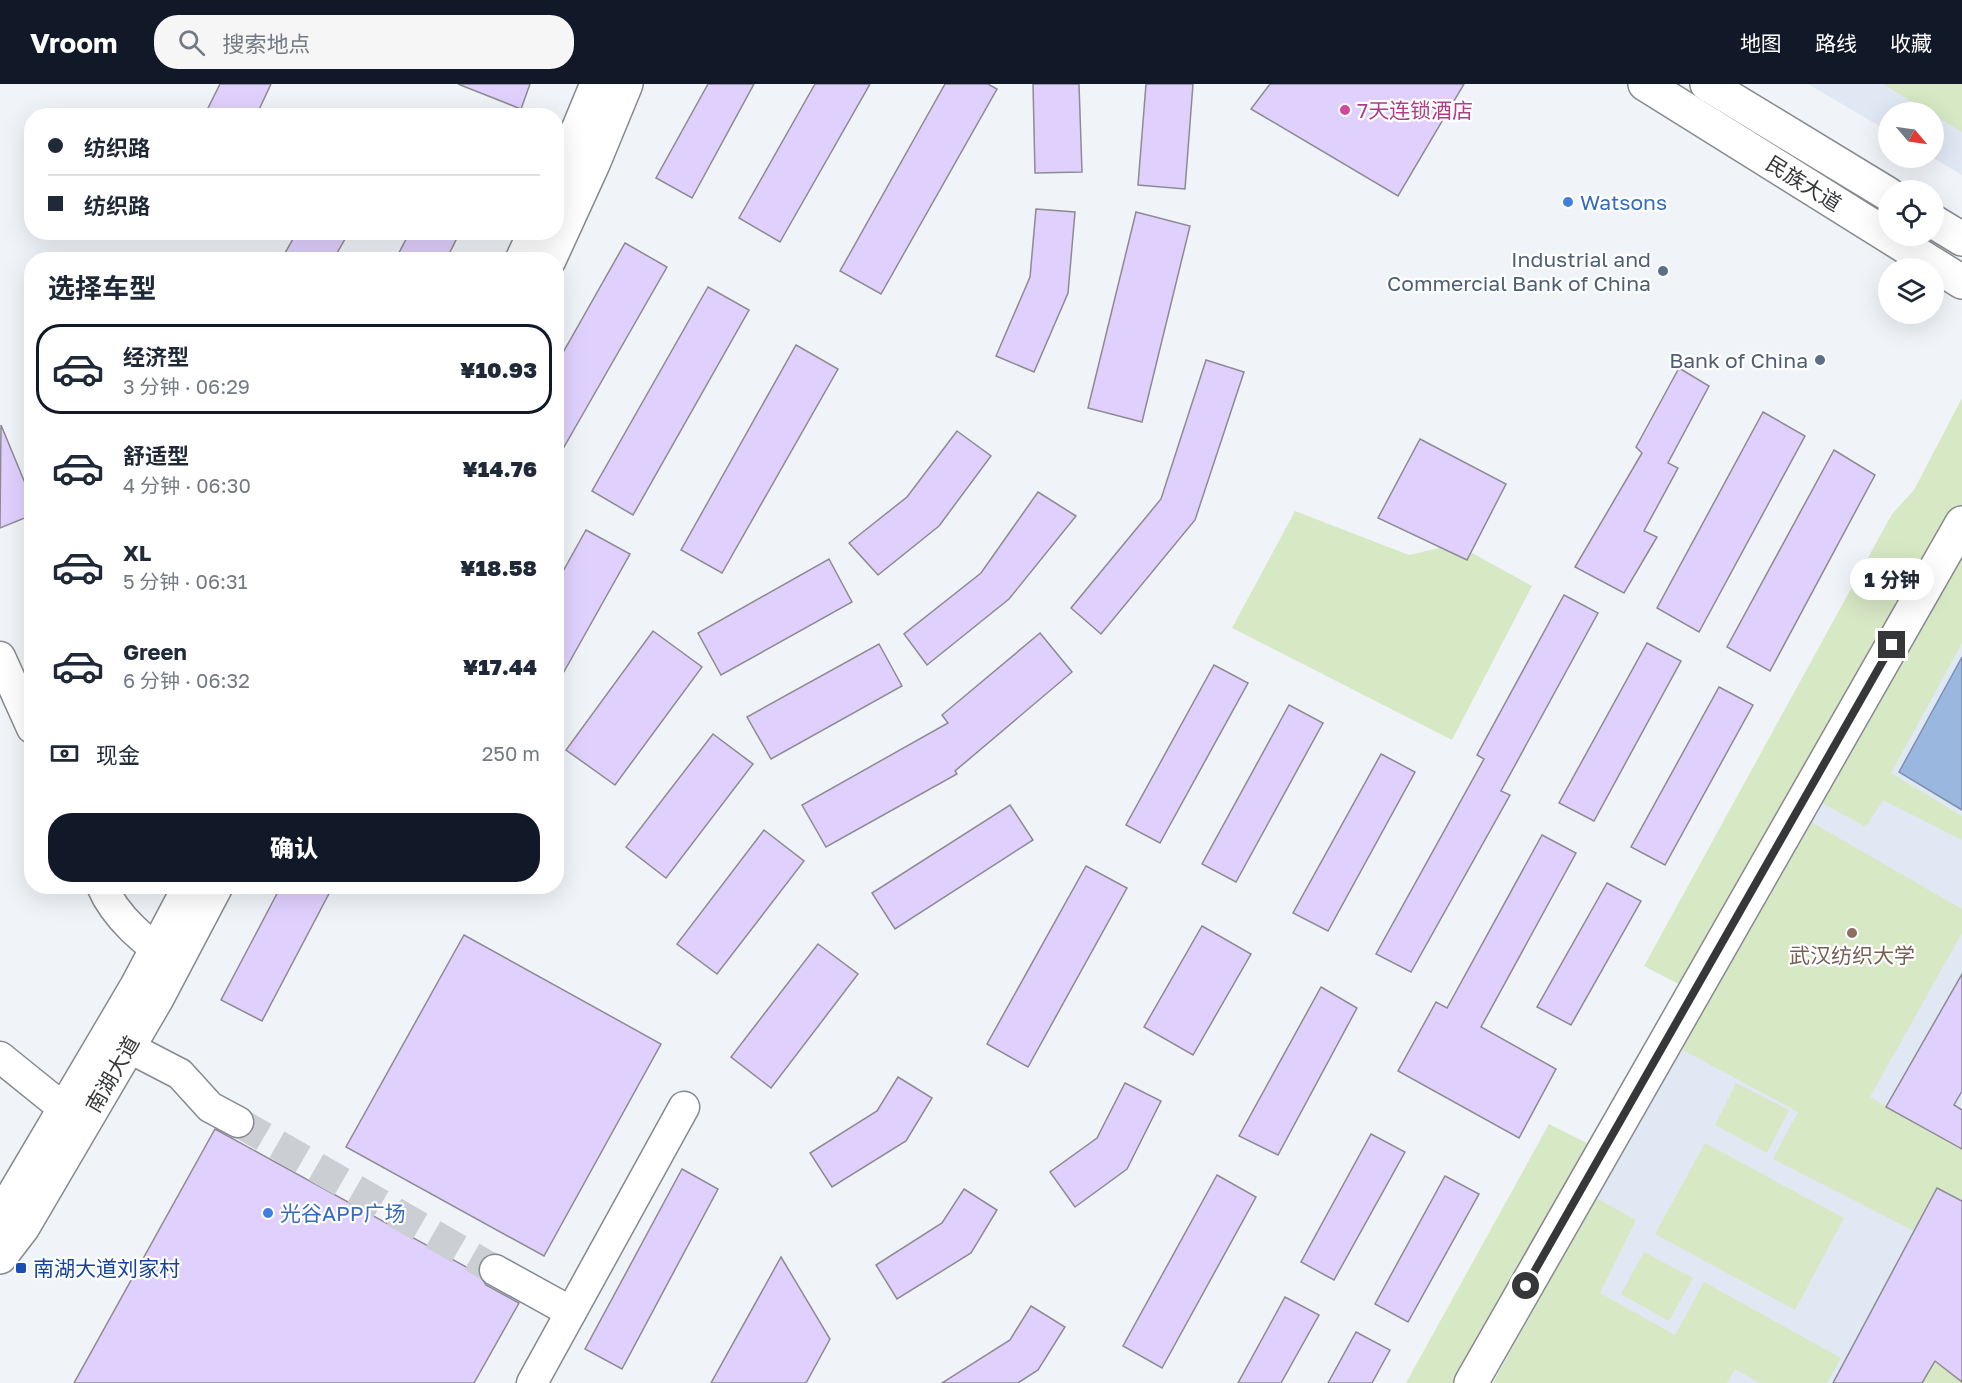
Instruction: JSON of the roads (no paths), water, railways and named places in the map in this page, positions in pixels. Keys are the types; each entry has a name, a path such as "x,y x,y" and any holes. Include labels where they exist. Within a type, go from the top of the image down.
{"main road":[{"path":"564,164 597,84"},
{"path":"564,227 626,84"},
{"name":"民族大道","path":"1645,84 1962,282"},
{"name":"民族大道","path":"1707,84 1878,188"},
{"path":"1944,228 1962,239"},
{"path":"1471,1383 1962,523"},
{"name":"南湖大道","path":"0,1218 128,1047 166,955 187,894"},
{"name":"南湖大道","path":"0,1257 23,1227 73,1118 166,955 210,894"}],"street":[{"path":"0,657 24,710"},
{"path":"105,894 109,903 166,955"},
{"path":"128,1047 180,1074 210,1107 238,1122"},
{"path":"0,1057 73,1118"},
{"path":"532,1383 684,1107"},
{"path":"495,1270 571,1312"}],"water":[{"path":"1962,657 1962,810 1899,772"}],"tunnel":[{"path":"238,1122 495,1270"}],"place":[{"name":"7天连锁酒店","path":"1345,110"},
{"name":"Watsons","path":"1568,202"},
{"name":"Industrial and Commercial Bank of China","path":"1663,271"},
{"name":"Bank of China","path":"1820,360"},
{"name":"武汉纺织大学","path":"1852,933"},
{"name":"光谷APP广场","path":"268,1213"},
{"name":"南湖大道刘家村","path":"21,1268"}]}
